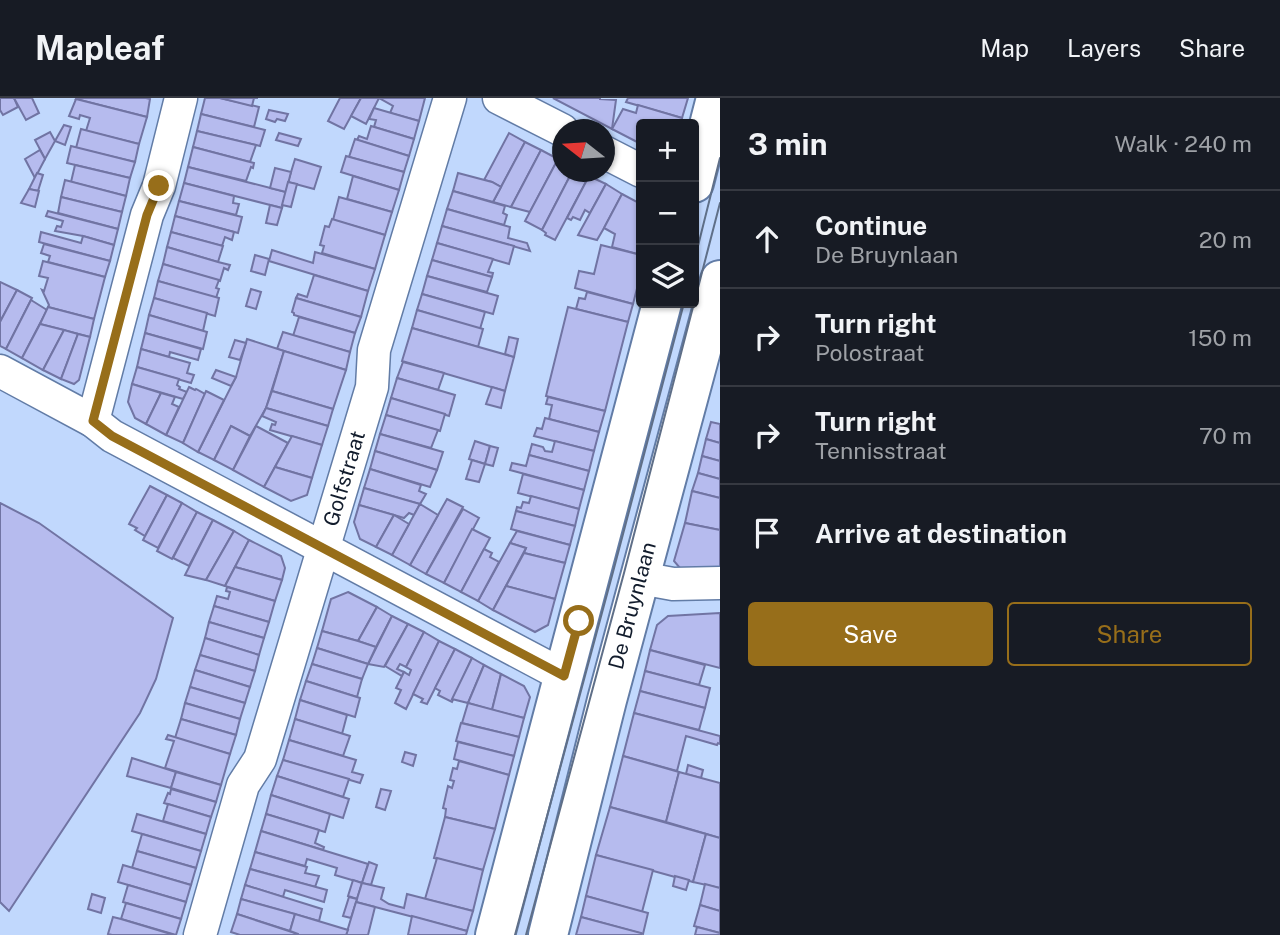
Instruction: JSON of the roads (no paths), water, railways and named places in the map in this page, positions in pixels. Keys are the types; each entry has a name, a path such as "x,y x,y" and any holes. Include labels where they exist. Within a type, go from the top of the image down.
{"main road":[{"path":"694,182 716,98"},
{"name":"De Bruynlaan","path":"548,935 720,280"},
{"path":"495,935 661,308"}],"street":[{"path":"93,421 181,98"},
{"name":"Golfstraat","path":"200,935 243,785 260,759 372,387 374,350 450,98"},
{"path":"499,98 552,125"},
{"path":"615,158 636,168"},
{"path":"0,371 93,421 112,436 564,676"},
{"path":"640,579 673,584 720,583"}],"tram line":[{"path":"698,245 720,158"},
{"path":"526,935 720,203"},
{"path":"515,935 683,308"}]}
